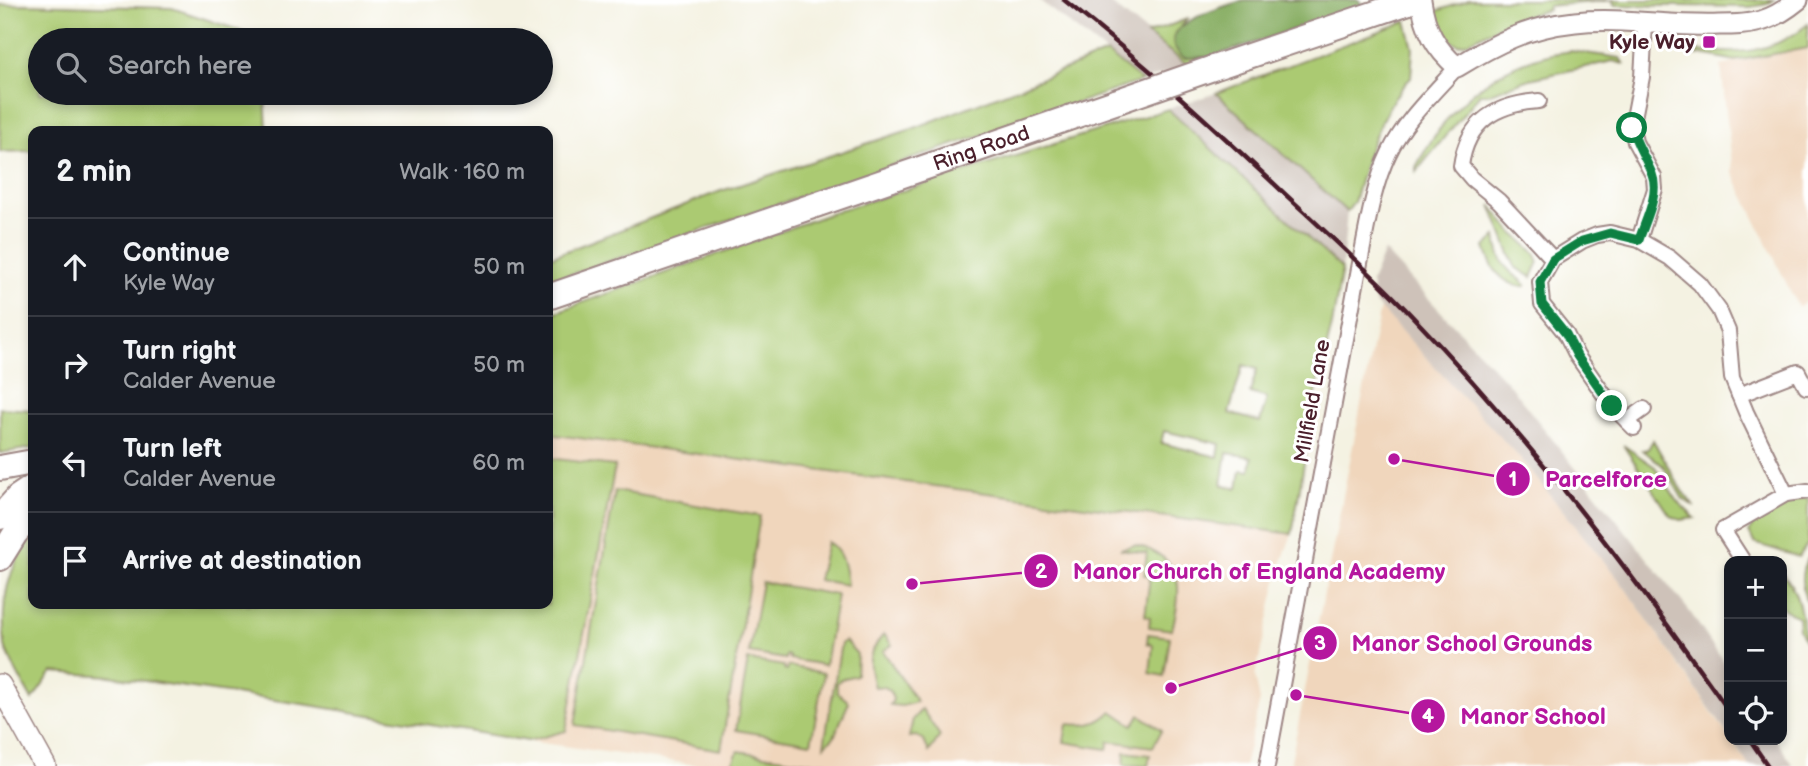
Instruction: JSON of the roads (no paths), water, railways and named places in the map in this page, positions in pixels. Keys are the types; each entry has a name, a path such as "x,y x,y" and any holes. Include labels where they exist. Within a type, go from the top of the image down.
{"highway":[{"name":"Ring Road","path":"553,295 1415,0"},
{"path":"0,468 28,463"},
{"path":"0,545 0,518 18,497 28,490"},
{"path":"0,558 28,519"}],"main road":[{"path":"0,685 45,766"}],"street":[{"path":"1421,0 1430,36 1437,48 1457,67"},
{"name":"Millfield Lane","path":"1267,766 1360,263 1376,193 1389,153 1416,112 1457,67 1508,38 1531,30 1577,22 1742,24 1762,21 1798,0"},
{"path":"1639,240 1655,188 1654,177 1635,142 1632,128 1642,77 1645,24"},
{"path":"1539,101 1519,103 1493,112 1472,130 1464,148 1461,166 1472,179 1499,201 1553,259"},
{"path":"1644,409 1630,425 1612,406 1577,356 1566,334 1542,304 1540,282 1553,259 1597,234 1610,233 1639,240 1670,258 1700,284 1719,310 1727,331 1732,378 1786,494"},
{"path":"1739,395 1798,372 1806,387"},
{"path":"1740,556 1723,530 1786,494 1808,491"}],"railway":[{"path":"1064,0 1205,120 1412,316 1538,458 1655,608 1724,704"},
{"path":"1753,745 1768,766"}],"place":[{"name":"Kyle Way","path":"1709,42"},
{"name":"Parcelforce","path":"1394,459"},
{"name":"Manor Church of England Academy","path":"912,584"},
{"name":"Manor School Grounds","path":"1171,688"},
{"name":"Manor School","path":"1296,695"}]}
